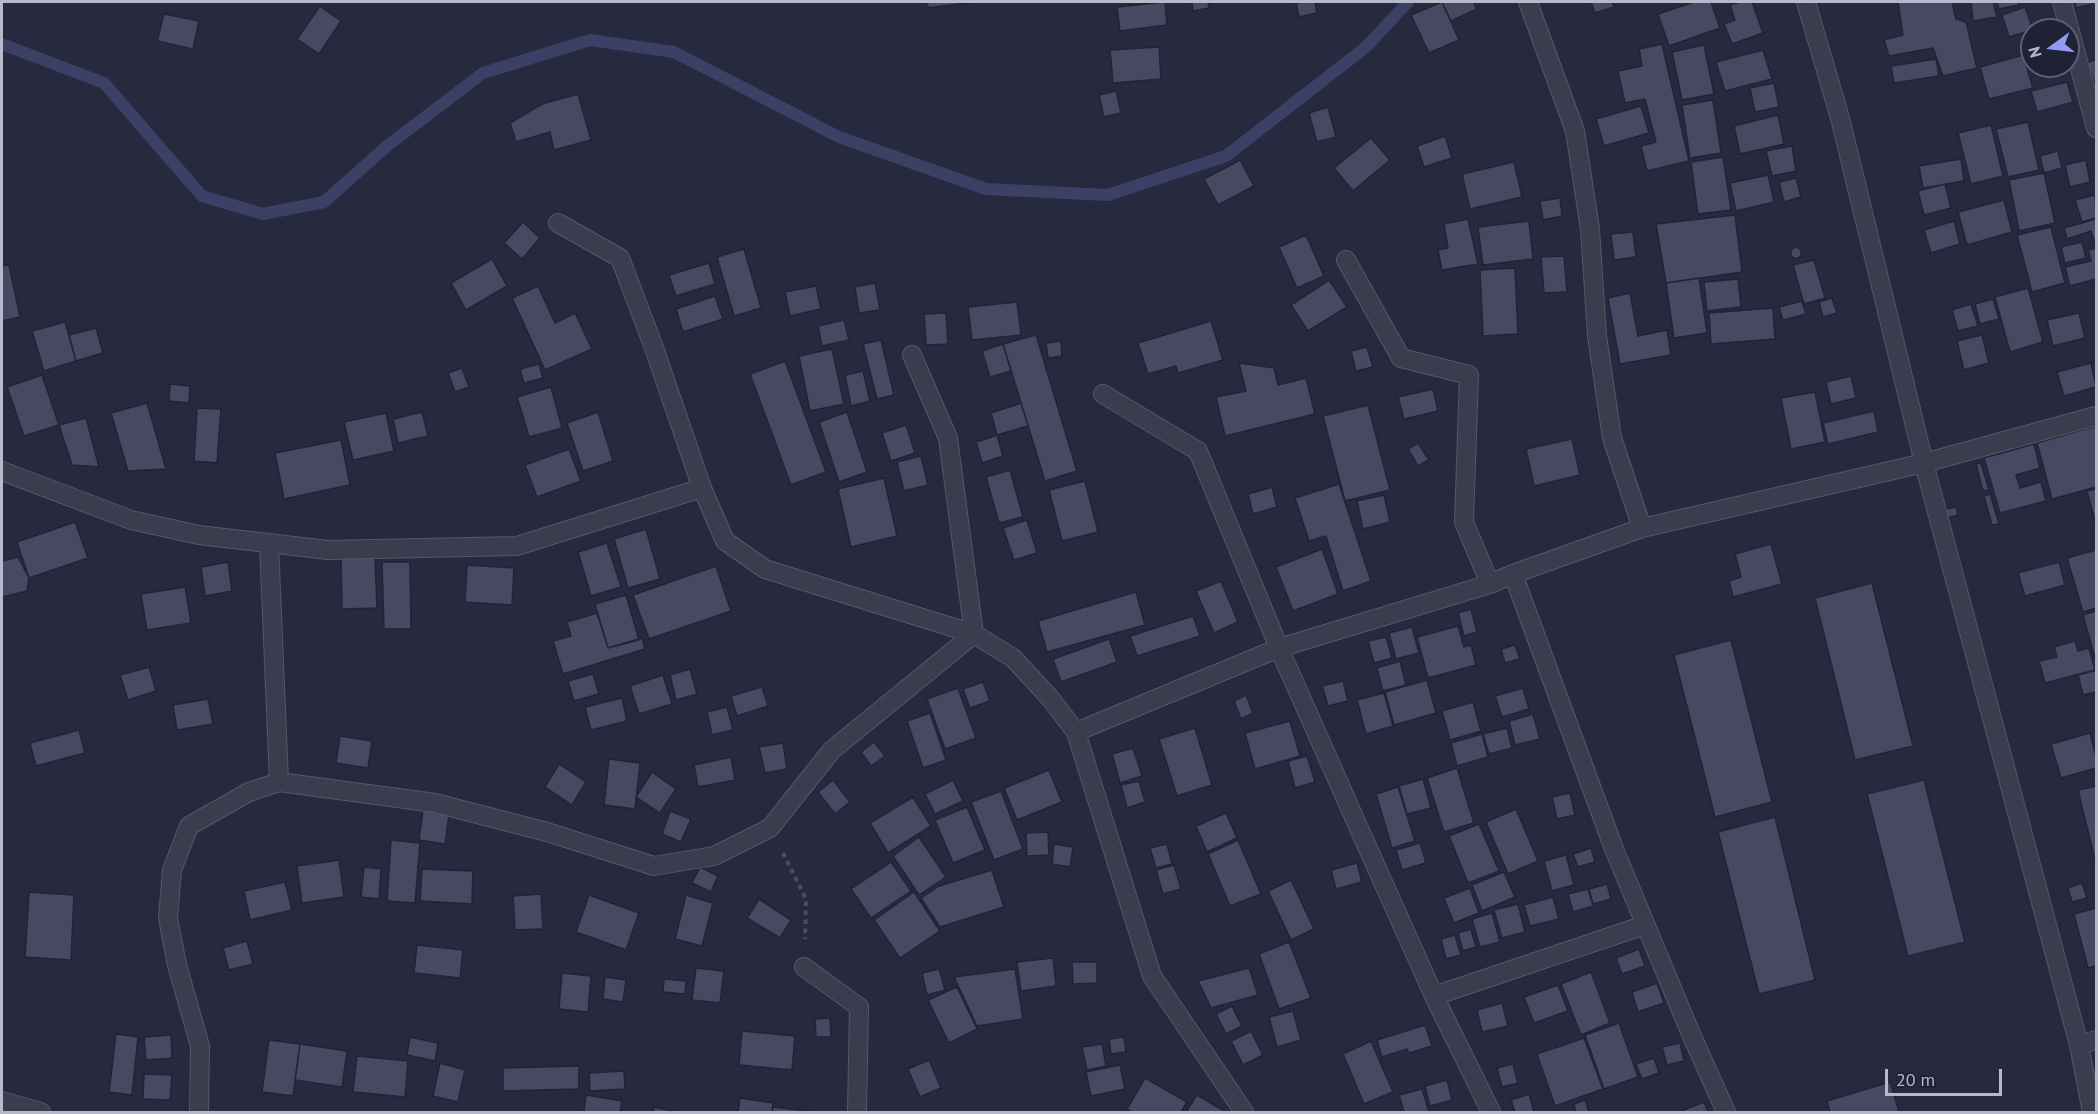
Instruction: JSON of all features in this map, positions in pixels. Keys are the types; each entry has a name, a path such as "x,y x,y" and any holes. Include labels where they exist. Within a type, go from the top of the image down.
{"street":[{"path":"1528,2 1575,131 1590,229 1597,336 1612,438 1642,528"},
{"path":"1806,2 1840,118 1924,463 2088,1043 2092,1113"},
{"path":"2062,2 2097,128"},
{"path":"558,223 620,258 665,378 702,488 725,541 765,568 974,634 1012,658 1050,698 1076,732 1152,976 1244,1113"},
{"path":"1346,260 1401,358 1469,375 1464,522 1490,584"},
{"path":"912,355 948,438 974,634"},
{"path":"1103,394 1198,451 1279,648 1434,996 1491,1113"},
{"path":"1076,732 1279,648 1490,584 1642,528 1924,463 2097,416"},
{"path":"2,471 130,520 199,535 328,550 517,546 565,533 702,488"},
{"path":"269,544 279,782"},
{"path":"1513,574 1614,849 1726,1113"},
{"path":"199,1113 200,1046 177,965 168,918 172,870 189,826 249,792 279,782 435,803 547,832 654,866 714,856 770,828 832,750 974,634"},
{"path":"1434,996 1645,925"},
{"path":"804,967 859,1007 857,1113"},
{"path":"2,1101 41,1113"}],"path":[{"path":"770,828 806,899 804,967"}],"building":[{"path":"927,2 974,2 928,8"},
{"path":"1165,2 1167,25 1120,31 1117,7"},
{"path":"1192,2 1208,2 1209,8 1193,11"},
{"path":"1315,2 1317,13 1299,17 1296,3"},
{"path":"1442,2 1473,2 1477,9 1451,21"},
{"path":"1442,2 1459,40 1429,53 1411,15"},
{"path":"1591,2 1612,2 1614,7 1595,13"},
{"path":"1694,2 1711,2 1720,28 1669,46 1658,14"},
{"path":"1752,2 1763,33 1732,44 1724,24 1735,20 1730,5"},
{"path":"1898,2 1952,2 1956,19 1966,22 1977,68 1943,76 1933,48 1889,56 1884,40 1903,35"},
{"path":"1971,2 1993,2 1997,17 1973,21"},
{"path":"1997,2 2018,2 2019,5 1999,9"},
{"path":"2075,2 2091,2 2092,4 2076,8"},
{"path":"320,6 341,21 319,54 297,39"},
{"path":"2025,7 2029,18 2020,18 2020,34 2009,37 2002,15"},
{"path":"164,14 199,21 193,49 157,41"},
{"path":"1662,44 1689,161 1647,171 1641,146 1656,142 1645,99 1625,103 1618,71 1642,66 1639,49"},
{"path":"1704,45 1714,94 1682,100 1672,52"},
{"path":"1159,47 1161,79 1113,83 1110,50"},
{"path":"1763,50 1772,79 1725,91 1716,62"},
{"path":"2020,56 2020,78 2030,78 2033,88 1989,99 1980,67"},
{"path":"1936,59 1939,76 1894,83 1891,66"},
{"path":"2096,59 2096,86 2087,63"},
{"path":"2067,82 2073,102 2037,112 2031,91"},
{"path":"1774,83 1779,107 1755,112 1750,88"},
{"path":"1116,91 1121,113 1104,117 1099,95"},
{"path":"578,94 591,140 554,150 550,132 516,142 510,123 542,104"},
{"path":"1713,100 1721,153 1690,158 1682,105"},
{"path":"1641,106 1649,133 1604,146 1596,119"},
{"path":"1328,107 1336,137 1317,142 1309,113"},
{"path":"1778,115 1784,144 1740,154 1734,126"},
{"path":"2028,122 2039,170 2008,177 1996,129"},
{"path":"1991,125 2003,176 1971,184 1958,133"},
{"path":"1445,136 1452,158 1424,167 1417,146"},
{"path":"1371,138 1390,160 1353,191 1334,168"},
{"path":"1792,146 1796,171 1772,176 1766,151"},
{"path":"2058,151 2062,168 2044,173 2040,156"},
{"path":"1723,157 1731,210 1698,214 1691,162"},
{"path":"1961,159 1964,181 1923,188 1919,166"},
{"path":"1240,160 1254,186 1218,205 1204,179"},
{"path":"2086,160 2090,182 2070,187 2065,165"},
{"path":"1514,162 1522,197 1470,209 1462,174"},
{"path":"2044,173 2055,223 2019,231 2009,180"},
{"path":"1768,175 1774,202 1736,211 1730,183"},
{"path":"1796,178 1801,197 1784,202 1779,182"},
{"path":"1945,184 1951,208 1924,215 1918,191"},
{"path":"2095,195 2096,218 2082,222 2075,200"},
{"path":"1560,198 1562,216 1543,220 1540,201"},
{"path":"2004,200 2012,232 1967,245 1958,212"},
{"path":"1735,215 1742,272 1666,283 1656,224"},
{"path":"1468,219 1478,264 1442,270 1438,250 1448,248 1444,224"},
{"path":"2096,219 2096,246 2091,231 2067,239 2064,228"},
{"path":"1529,221 1533,259 1483,265 1478,227"},
{"path":"1954,221 1960,244 1931,253 1924,230"},
{"path":"523,222 540,238 522,259 504,243"},
{"path":"2051,227 2065,283 2032,292 2017,235"},
{"path":"1633,232 1636,257 1614,260 1611,234"},
{"path":"1306,235 1324,276 1297,288 1279,247"},
{"path":"2082,242 2086,258 2065,263 2061,247"},
{"path":"1796,247 1802,253 1796,259 1790,253"},
{"path":"2096,248 2096,279 2070,286 2065,267 2091,261 2088,250"},
{"path":"744,249 761,308 734,316 717,257"},
{"path":"1564,256 1567,292 1544,293 1541,257"},
{"path":"492,259 507,286 466,310 451,283"},
{"path":"1814,260 1825,298 1804,304 1793,265"},
{"path":"709,263 715,284 676,296 669,275"},
{"path":"9,265 20,317 2,321 2,266"},
{"path":"1515,268 1518,334 1483,336 1480,270"},
{"path":"1699,278 1707,333 1674,338 1666,283"},
{"path":"1738,279 1741,307 1707,311 1704,282"},
{"path":"1329,280 1347,307 1308,331 1291,305"},
{"path":"875,283 880,310 859,313 855,287"},
{"path":"538,286 555,323 575,313 592,349 545,370 512,298"},
{"path":"816,286 821,309 790,316 785,292"},
{"path":"2028,288 2043,342 2010,352 1995,297"},
{"path":"1630,293 1638,336 1667,330 1671,355 1620,364 1608,298"},
{"path":"715,296 723,319 683,332 676,309"},
{"path":"1832,298 1837,313 1823,317 1819,302"},
{"path":"1993,299 1999,319 1980,324 1975,304"},
{"path":"1802,301 1806,314 1783,320 1779,307"},
{"path":"1017,302 1021,335 972,340 968,307"},
{"path":"1971,304 1978,326 1958,331 1952,310"},
{"path":"1773,308 1775,339 1711,344 1709,313"},
{"path":"946,313 948,344 926,345 924,314"},
{"path":"2079,313 2085,338 2053,346 2047,320"},
{"path":"844,320 849,340 822,346 818,326"},
{"path":"1211,321 1223,360 1178,373 1176,366 1148,374 1138,343"},
{"path":"65,322 76,361 44,371 32,331"},
{"path":"96,328 103,353 76,361 69,335"},
{"path":"1036,335 1077,471 1045,481 1003,344"},
{"path":"1982,335 1989,363 1964,370 1957,341"},
{"path":"881,340 894,395 877,399 863,344"},
{"path":"1061,341 1062,356 1048,358 1046,343"},
{"path":"1003,344 1011,371 990,377 982,351"},
{"path":"1367,347 1373,367 1356,371 1351,351"},
{"path":"832,349 844,404 810,411 799,356"},
{"path":"785,361 826,472 791,485 750,374"},
{"path":"1239,363 1274,368 1278,385 1306,378 1315,414 1225,436 1216,397 1246,391"},
{"path":"2091,363 2096,387 2064,396 2057,372"},
{"path":"539,364 543,378 524,383 520,369"},
{"path":"462,368 469,387 455,392 448,373"},
{"path":"863,371 870,401 851,406 845,375"},
{"path":"42,375 59,425 24,436 7,387"},
{"path":"1851,376 1856,398 1831,404 1826,382"},
{"path":"170,384 190,386 189,403 169,401"},
{"path":"551,387 562,428 529,437 517,397"},
{"path":"1433,389 1438,411 1404,419 1398,397"},
{"path":"1815,392 1825,442 1791,449 1781,398"},
{"path":"147,403 166,469 128,471 111,413"},
{"path":"1021,403 1028,426 997,435 991,413"},
{"path":"1368,405 1390,490 1345,501 1323,416"},
{"path":"197,408 221,409 217,463 194,461"},
{"path":"1874,411 1878,432 1828,444 1823,423"},
{"path":"422,412 428,436 398,443 393,419"},
{"path":"598,412 613,461 583,471 567,423"},
{"path":"847,412 867,472 839,482 819,422"},
{"path":"386,413 394,451 353,460 344,422"},
{"path":"86,418 99,467 72,465 59,425"},
{"path":"906,425 915,453 891,461 882,433"},
{"path":"2096,426 2096,487 2052,499 2037,443"},
{"path":"997,435 1003,456 982,463 976,442"},
{"path":"1572,439 1580,475 1534,486 1526,449"},
{"path":"341,440 350,485 284,499 275,453"},
{"path":"1418,443 1429,460 1418,466 1408,449"},
{"path":"2034,444 2040,468 2016,475 2020,488 2041,482 2046,501 2000,513 1984,458"},
{"path":"569,449 581,481 537,497 525,465"},
{"path":"921,456 928,485 904,491 897,462"},
{"path":"1981,463 1989,490 1983,491 1976,464"},
{"path":"1010,470 1023,517 999,523 986,477"},
{"path":"884,478 897,536 851,547 838,489"},
{"path":"1085,481 1098,532 1062,541 1049,490"},
{"path":"1339,484 1371,581 1343,591 1326,536 1309,541 1295,498"},
{"path":"1272,487 1277,507 1253,514 1248,494"},
{"path":"2096,489 2096,525 2087,491"},
{"path":"1990,494 1999,524 1992,525 1984,496"},
{"path":"1384,495 1390,522 1363,529 1357,501"},
{"path":"1956,507 1958,515 1947,518 1946,509"},
{"path":"1027,520 1037,553 1014,560 1003,528"},
{"path":"75,522 88,558 29,578 17,542"},
{"path":"646,529 660,579 628,588 614,539"},
{"path":"607,543 621,587 591,596 578,552"},
{"path":"1771,544 1782,584 1733,597 1729,581 1741,577 1735,554"},
{"path":"1322,549 1338,594 1293,611 1276,567"},
{"path":"2096,550 2096,608 2083,612 2067,558"},
{"path":"18,557 29,578 27,591 2,597 2,561"},
{"path":"341,558 375,558 377,608 342,609"},
{"path":"228,562 232,591 205,596 201,567"},
{"path":"382,562 410,562 411,629 384,629"},
{"path":"2059,562 2065,585 2025,596 2018,573"},
{"path":"467,565 514,568 512,605 465,602"},
{"path":"716,566 731,611 649,639 633,595"},
{"path":"1221,581 1238,622 1214,633 1196,591"},
{"path":"1872,583 1913,746 1855,760 1815,598"},
{"path":"185,587 191,623 147,630 141,594"},
{"path":"1136,592 1145,625 1047,652 1038,621"},
{"path":"626,595 639,640 608,648 595,604"},
{"path":"1471,609 1477,632 1464,636 1458,613"},
{"path":"2096,611 2096,662 2083,615"},
{"path":"597,613 608,648 642,638 645,649 563,674 553,641 571,636 567,622"},
{"path":"1193,616 1200,636 1137,656 1130,636"},
{"path":"1458,626 1464,647 1471,645 1476,665 1428,678 1417,637"},
{"path":"1412,627 1419,653 1396,659 1389,633"},
{"path":"1386,637 1392,658 1374,663 1368,641"},
{"path":"1109,639 1117,662 1061,682 1053,659"},
{"path":"1731,640 1772,802 1715,817 1674,655"},
{"path":"2075,641 2078,651 2089,648 2095,670 2045,683 2039,661 2057,657 2054,647"},
{"path":"1515,645 1520,659 1505,663 1501,649"},
{"path":"1400,661 1406,685 1383,691 1377,668"},
{"path":"149,667 156,691 128,700 120,675"},
{"path":"690,669 697,694 676,700 670,675"},
{"path":"2096,670 2096,692 2083,695 2078,675"},
{"path":"593,674 599,694 574,701 568,681"},
{"path":"663,675 672,704 639,714 630,686"},
{"path":"1427,680 1436,713 1394,725 1385,692"},
{"path":"1343,681 1348,701 1328,706 1322,686"},
{"path":"983,682 990,701 970,708 963,689"},
{"path":"762,687 768,706 737,716 731,696"},
{"path":"958,688 976,738 945,749 927,699"},
{"path":"1523,688 1529,709 1502,717 1495,696"},
{"path":"1384,693 1393,726 1366,734 1357,700"},
{"path":"1246,695 1253,713 1241,719 1234,701"},
{"path":"622,698 627,721 591,730 585,707"},
{"path":"208,699 213,724 177,730 173,705"},
{"path":"1473,702 1481,731 1450,740 1442,711"},
{"path":"727,707 733,730 712,735 707,712"},
{"path":"930,713 946,760 923,768 907,721"},
{"path":"1533,714 1540,739 1515,745 1509,721"},
{"path":"1290,721 1300,756 1255,769 1245,733"},
{"path":"1195,728 1212,785 1177,796 1159,739"},
{"path":"1507,728 1512,748 1489,754 1483,734"},
{"path":"79,730 85,753 36,766 30,743"},
{"path":"2090,733 2096,757 2096,768 2061,778 2051,744"},
{"path":"1482,734 1488,757 1457,766 1451,743"},
{"path":"340,736 372,741 368,768 336,763"},
{"path":"874,742 885,756 871,766 861,752"},
{"path":"783,743 787,769 765,773 759,747"},
{"path":"1133,748 1142,776 1120,783 1112,754"},
{"path":"1307,756 1315,782 1295,788 1288,761"},
{"path":"731,757 735,780 698,787 694,765"},
{"path":"609,759 640,763 635,809 604,805"},
{"path":"559,764 586,782 572,805 545,787"},
{"path":"1457,768 1474,823 1444,832 1427,778"},
{"path":"1049,770 1062,802 1017,820 1004,788"},
{"path":"652,772 676,789 660,813 636,797"},
{"path":"1423,779 1431,808 1407,814 1399,786"},
{"path":"833,780 850,802 835,814 818,792"},
{"path":"953,780 963,801 935,814 925,794"},
{"path":"1924,780 1965,942 1908,956 1867,794"},
{"path":"1139,781 1145,802 1127,808 1121,785"},
{"path":"2096,786 2096,864 2078,790"},
{"path":"1398,787 1415,841 1392,848 1376,794"},
{"path":"1001,791 1023,849 994,860 971,802"},
{"path":"1570,793 1575,815 1557,819 1552,797"},
{"path":"913,797 931,826 888,853 870,823"},
{"path":"967,807 985,850 953,863 935,820"},
{"path":"1516,809 1538,861 1508,874 1486,822"},
{"path":"423,810 449,814 445,844 419,840"},
{"path":"670,811 691,819 681,842 662,834"},
{"path":"1226,813 1237,838 1207,852 1196,826"},
{"path":"1775,817 1815,980 1759,994 1718,832"},
{"path":"1479,824 1499,871 1468,883 1449,836"},
{"path":"1048,832 1049,855 1027,856 1026,833"},
{"path":"919,837 946,877 919,895 893,856"},
{"path":"391,840 420,843 415,903 387,901"},
{"path":"1238,840 1261,894 1230,906 1208,854"},
{"path":"1420,843 1426,863 1402,870 1396,850"},
{"path":"1054,844 1073,847 1070,867 1052,864"},
{"path":"1167,844 1172,864 1156,868 1150,848"},
{"path":"1591,848 1595,862 1578,867 1573,854"},
{"path":"1566,855 1574,885 1552,891 1544,861"},
{"path":"339,860 344,897 302,903 297,866"},
{"path":"891,862 911,891 871,918 851,889"},
{"path":"1357,863 1362,882 1336,889 1331,870"},
{"path":"1174,865 1181,889 1163,894 1156,870"},
{"path":"364,867 381,869 379,899 361,897"},
{"path":"700,867 718,876 711,892 692,883"},
{"path":"422,869 473,871 472,904 420,901"},
{"path":"992,870 1004,907 940,927 921,898 939,886"},
{"path":"1504,872 1515,897 1482,911 1472,885"},
{"path":"1291,880 1314,929 1291,940 1268,891"},
{"path":"285,882 292,910 250,920 244,891"},
{"path":"2082,883 2087,898 2072,902 2068,888"},
{"path":"1607,884 1611,899 1593,904 1589,889"},
{"path":"1470,888 1479,913 1454,923 1444,898"},
{"path":"1588,889 1593,906 1573,912 1568,894"},
{"path":"29,892 74,895 71,960 25,957"},
{"path":"914,892 940,931 900,958 874,920"},
{"path":"541,894 543,929 515,930 513,896"},
{"path":"589,895 639,913 626,950 576,932"},
{"path":"686,895 713,903 702,946 675,939"},
{"path":"1553,897 1559,919 1530,926 1524,905"},
{"path":"759,899 791,920 780,938 747,918"},
{"path":"1518,904 1525,932 1502,938 1494,910"},
{"path":"2096,908 2096,966 2088,968 2074,914"},
{"path":"1492,913 1500,942 1480,947 1472,919"},
{"path":"1471,929 1476,947 1463,951 1458,933"},
{"path":"1455,935 1461,955 1446,959 1441,939"},
{"path":"247,941 253,964 229,970 223,948"},
{"path":"1289,942 1311,998 1279,1009 1259,954"},
{"path":"417,945 463,950 460,978 414,973"},
{"path":"1639,949 1645,966 1622,974 1616,958"},
{"path":"1053,958 1056,986 1021,991 1017,962"},
{"path":"1072,962 1097,962 1097,983 1073,984"},
{"path":"696,968 724,971 720,1003 692,1000"},
{"path":"1249,968 1258,995 1211,1008 1198,981"},
{"path":"939,969 945,990 927,995 922,973"},
{"path":"1015,969 1023,1019 977,1026 954,977"},
{"path":"1591,972 1610,1023 1581,1035 1561,984"},
{"path":"562,973 591,976 588,1012 559,1009"},
{"path":"605,977 626,980 623,1002 603,999"},
{"path":"664,979 686,981 685,994 663,992"},
{"path":"1657,983 1664,1003 1638,1012 1632,992"},
{"path":"1558,985 1568,1011 1534,1023 1524,997"},
{"path":"957,987 977,1029 949,1043 928,1000"},
{"path":"1502,1003 1508,1026 1482,1032 1477,1010"},
{"path":"1232,1006 1242,1026 1226,1034 1216,1014"},
{"path":"1293,1011 1301,1040 1277,1047 1269,1017"},
{"path":"830,1018 831,1037 816,1037 815,1019"},
{"path":"1619,1023 1638,1077 1604,1089 1585,1035"},
{"path":"1425,1025 1432,1046 1409,1053 1407,1049 1382,1057 1377,1040"},
{"path":"742,1031 795,1036 792,1070 739,1065"},
{"path":"1251,1031 1263,1055 1243,1065 1231,1041"},
{"path":"116,1034 138,1037 132,1095 109,1092"},
{"path":"171,1035 172,1058 146,1060 144,1037"},
{"path":"410,1037 438,1043 435,1061 407,1055"},
{"path":"1124,1037 1126,1052 1111,1054 1109,1039"},
{"path":"1584,1038 1603,1089 1555,1106 1537,1054"},
{"path":"269,1040 300,1044 293,1096 262,1092"},
{"path":"1371,1041 1393,1092 1364,1104 1343,1054"},
{"path":"1680,1043 1684,1061 1667,1065 1662,1047"},
{"path":"300,1044 347,1051 342,1087 295,1080"},
{"path":"1102,1044 1106,1066 1087,1070 1082,1047"},
{"path":"357,1056 408,1061 405,1097 353,1092"},
{"path":"1654,1058 1659,1073 1642,1079 1636,1064"},
{"path":"929,1060 941,1088 920,1097 908,1069"},
{"path":"440,1063 465,1070 458,1102 433,1096"},
{"path":"1513,1064 1518,1083 1502,1087 1497,1068"},
{"path":"1120,1065 1125,1089 1091,1096 1086,1072"},
{"path":"579,1066 579,1089 503,1091 503,1068"},
{"path":"624,1071 625,1089 590,1091 589,1073"},
{"path":"144,1074 172,1075 170,1100 143,1099"},
{"path":"1145,1078 1187,1102 1181,1112 1132,1112 1127,1109"},
{"path":"1447,1080 1452,1100 1430,1106 1425,1086"},
{"path":"1890,1082 1899,1112 1830,1112 1827,1101"},
{"path":"1422,1089 1429,1112 1404,1112 1399,1095"},
{"path":"1529,1094 1534,1112 1515,1112 1511,1100"},
{"path":"586,1095 622,1101 620,1112 584,1112"},
{"path":"1197,1095 1226,1112 1186,1112"},
{"path":"740,1098 773,1103 772,1112 738,1112"},
{"path":"1585,1100 1589,1112 1576,1112 1574,1104"},
{"path":"1704,1102 1708,1112 1681,1111"},
{"path":"654,1107 672,1111 653,1112"},
{"path":"773,1107 816,1112 772,1112"}],"waterway":[{"path":"2,44 104,83 202,196 263,214 324,202 387,146 483,73 590,40 674,52 839,137 986,189 1108,195 1226,156 1366,47 1408,2"}]}
